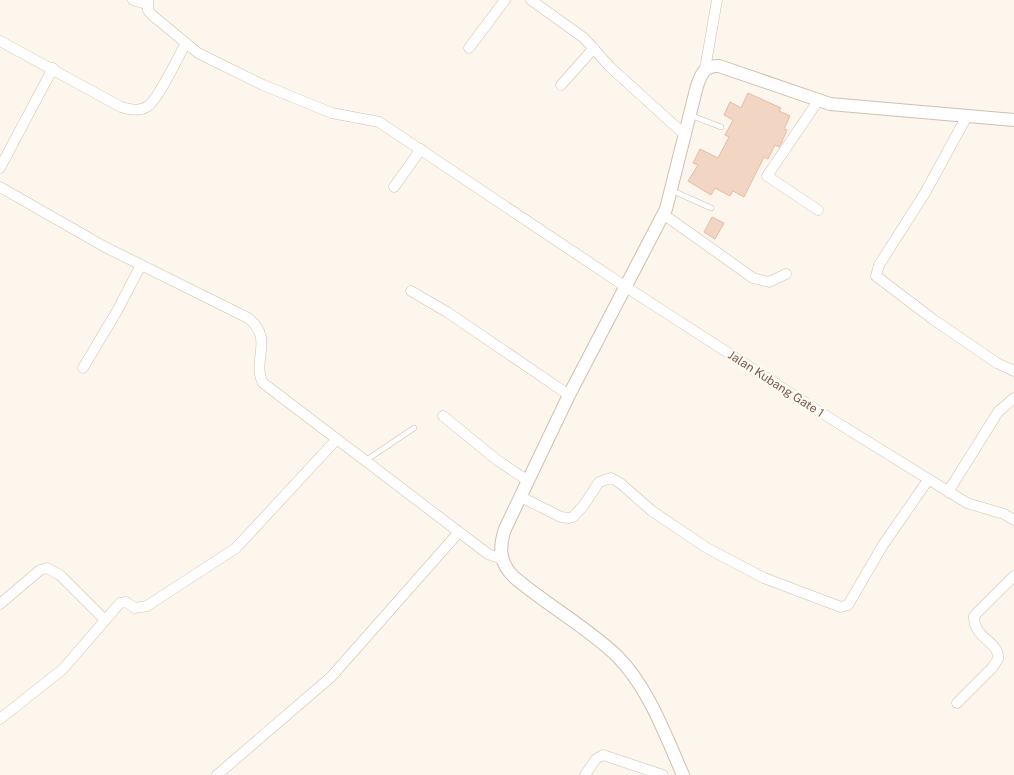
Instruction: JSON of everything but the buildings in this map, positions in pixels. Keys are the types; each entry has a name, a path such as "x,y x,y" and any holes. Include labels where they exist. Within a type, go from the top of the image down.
{"street":[{"path":"133,0 147,2"},
{"path":"469,48 505,0"},
{"path":"531,0 570,27 594,48 611,68 685,135"},
{"path":"683,775 645,695 616,655 522,584 507,570 502,559 502,538 569,395 663,214 671,190 697,86 705,69 717,0"},
{"name":"Jalan Kubang Gate 1","path":"147,2 152,15 198,53 263,85 332,112 379,122 626,287 928,480 968,503 1004,514 1014,520"},
{"path":"0,41 54,68 122,107 137,110 145,108 153,101 186,43"},
{"path":"561,85 594,48"},
{"path":"705,69 715,66 723,67 818,101 845,106 1014,120"},
{"path":"0,168 54,68"},
{"path":"818,101 767,176 818,210"},
{"path":"967,116 924,193 879,264 876,276 934,320 1006,368 1014,371"},
{"path":"394,187 421,149"},
{"path":"0,187 141,265 248,318 256,324 262,340 260,373 263,383 488,554 502,559"},
{"path":"663,214 754,278 769,282 786,274"},
{"path":"83,368 118,311 141,265"},
{"path":"411,291 447,312 569,395"},
{"path":"948,492 998,412 1014,398"},
{"path":"443,416 497,460 528,480"},
{"path":"0,719 64,669 105,620 123,602 135,608 146,606 232,551 336,440"},
{"path":"521,497 561,517 569,518 573,517 584,505 599,482 611,478 620,483 652,511 707,548 764,578 840,607 848,605 883,545 928,480"},
{"path":"217,775 331,677 459,532"},
{"path":"0,604 40,570 47,568 60,575 105,620"},
{"path":"957,703 992,668 998,659 996,650 976,630 974,616 1014,576"},
{"path":"585,775 596,759 603,755 663,775"}],"lane":[{"path":"690,115 721,128"},
{"path":"671,190 711,208"},
{"path":"364,461 414,428"}]}
